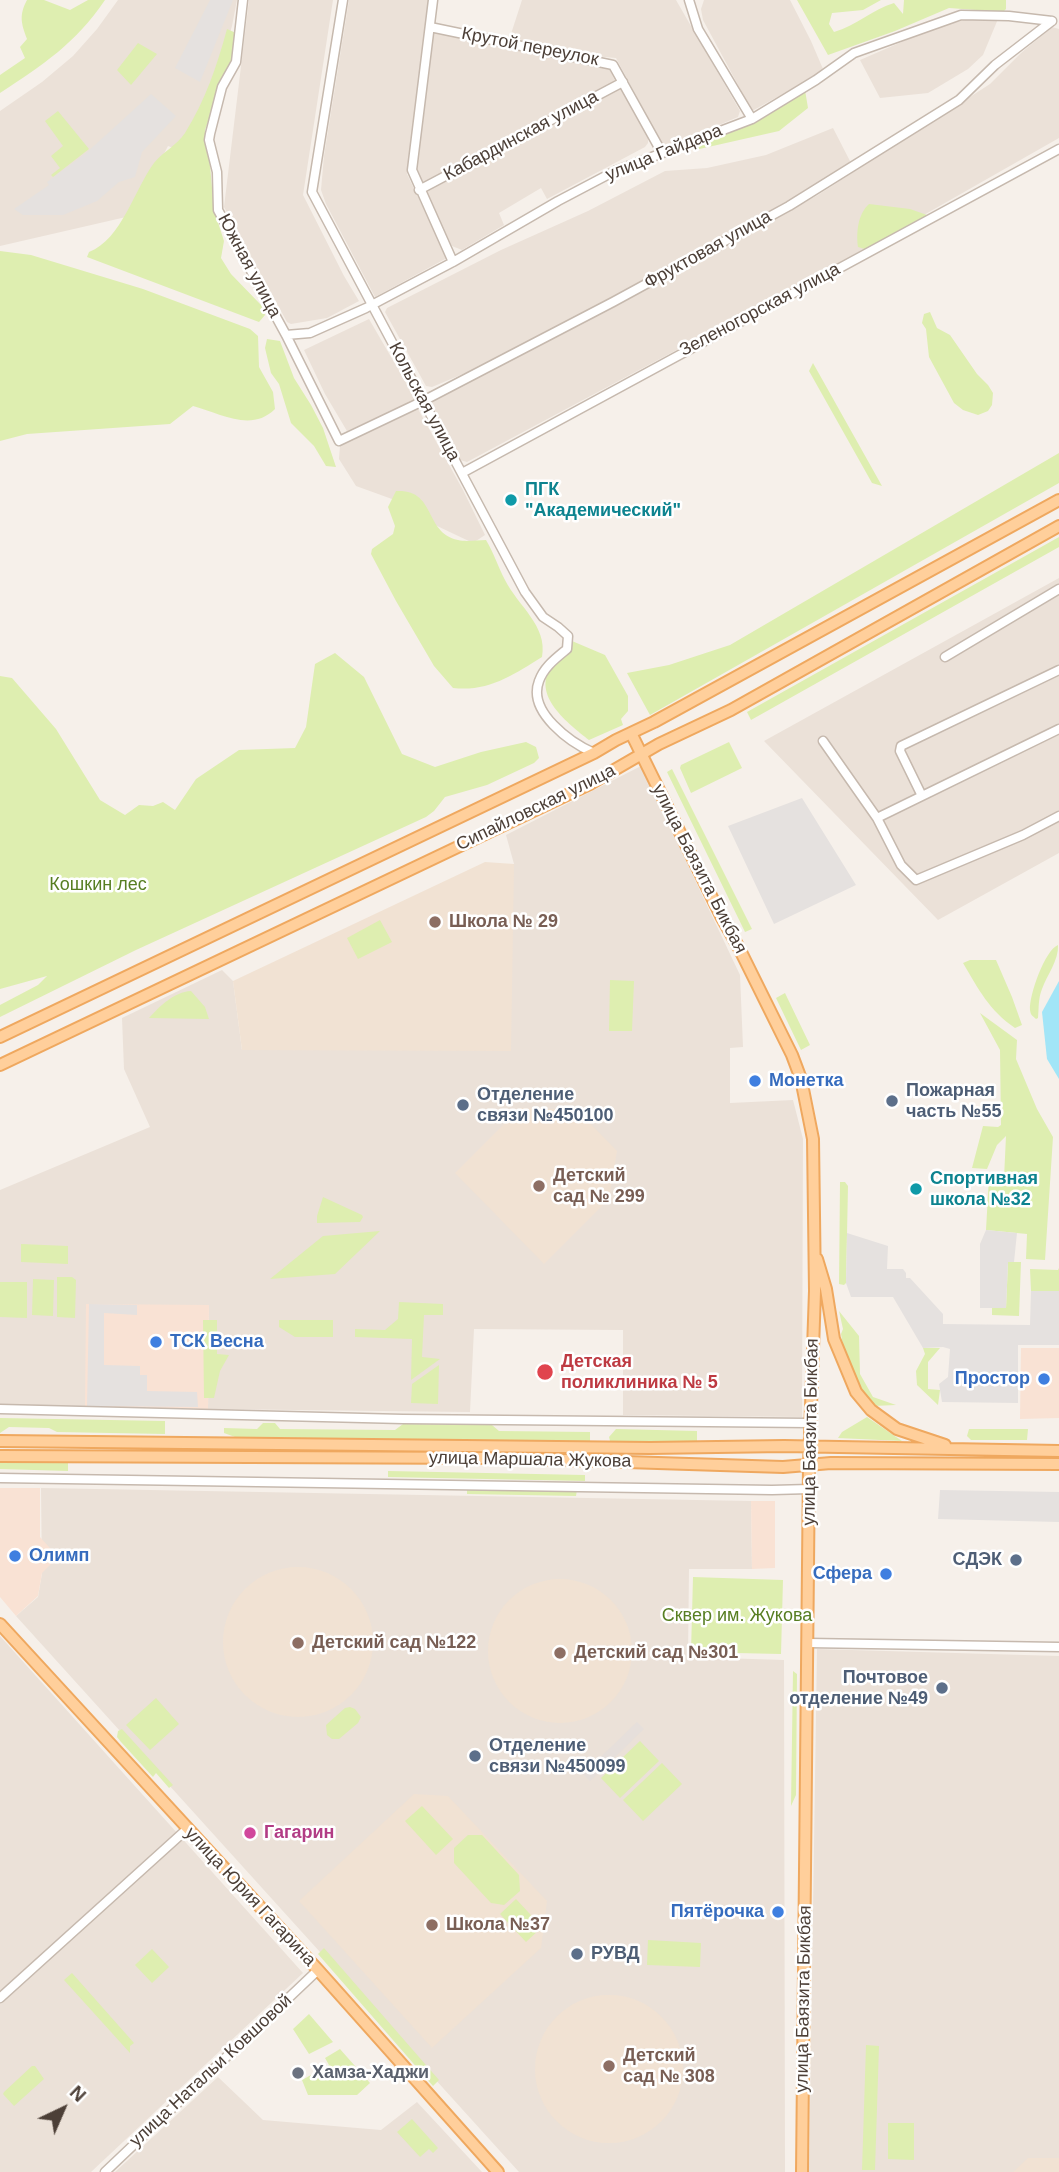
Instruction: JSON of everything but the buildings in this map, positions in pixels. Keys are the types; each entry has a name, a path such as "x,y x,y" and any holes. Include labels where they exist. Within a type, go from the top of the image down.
{"main road":[{"name":"Сипайловская улица","path":"0,1037 594,753 1059,500"},
{"name":"Сипайловская улица","path":"0,1065 590,784 642,754 731,710 1059,526"},
{"name":"улица Баязита Бикбая","path":"631,733 720,916 770,1009 802,1079 813,1139 815,1291 809,1465 802,2172"},
{"path":"813,1242 826,1289 834,1339 856,1392 871,1410 897,1429 957,1449"},
{"name":"улица Маршала Жукова","path":"0,1441 185,1445 810,1447 1059,1451"},
{"name":"улица Маршала Жукова","path":"0,1456 487,1458 783,1466 831,1463 1059,1464"},
{"name":"улица Юрия Гагарина","path":"0,1624 318,1970 498,2172"}],"street":[{"name":"Южная улица","path":"243,0 236,62 222,87 209,134 217,172 218,210 286,335 339,441"},
{"name":"Кольская улица","path":"343,0 312,192 525,592 543,617 568,636 567,649 553,660 539,680 537,698 560,732 576,745 594,753"},
{"path":"433,0 412,170 453,262"},
{"path":"689,0 698,29 752,118"},
{"name":"улица Гайдара","path":"286,335 310,333 372,305 615,171 752,118 816,80 854,52 961,15 1009,16 1052,21"},
{"name":"Фруктовая улица","path":"339,441 423,401 602,308 789,206 959,100 995,65 1052,21"},
{"name":"Крутой переулок","path":"430,27 613,65 662,153"},
{"name":"Кабардинская улица","path":"419,190 623,82"},
{"name":"Зеленогорская улица","path":"461,473 1059,149"},
{"path":"945,657 1059,589"},
{"path":"922,796 900,751 901,746 1059,670"},
{"path":"877,818 1059,729"},
{"path":"823,741 877,818 901,866 916,880 1023,835 1059,816"},
{"path":"0,1409 402,1419 810,1423"},
{"path":"0,1478 810,1489"},
{"path":"808,1643 1059,1647"},
{"path":"0,1998 187,1829"},
{"name":"улица Натальи Ковшовой","path":"105,2172 318,1970"}],"shaded area":[{"path":"118,0 237,0 213,89 188,153 168,146 143,194 126,217 0,246 0,111 42,82 73,56"},
{"path":"210,0 233,0 200,82 175,68"},
{"path":"249,0 333,0 303,195 359,301 327,318 291,324 287,322 224,207"},
{"path":"349,0 431,0 407,174 447,258 375,297 321,190"},
{"path":"522,0 676,0 740,111 738,117 664,148 616,58 572,54 510,37"},
{"path":"704,0 790,0 823,69 817,75 752,111 703,20 701,9"},
{"path":"973,18 998,19 983,55 968,69 928,93 880,98 860,60 934,28"},
{"path":"1052,27 1059,29 1059,138 843,261 467,462 460,460 431,407 433,401 818,195 990,84"},
{"path":"433,31 474,42 608,66 615,81 422,186 414,169"},
{"path":"621,87 648,138 645,147 547,199 541,188 499,213 504,225 462,250 452,246 425,191"},
{"path":"151,94 176,116 142,152 135,177 119,182 97,201 63,215 23,215 14,209 49,185 47,182 85,154"},
{"path":"833,128 851,163 790,200 612,298 489,363 432,387 426,386 385,312 387,308 501,250 588,211 665,171 707,168 766,155"},
{"path":"369,319 416,400 347,431 304,350"},
{"path":"418,409 485,535 473,543 435,525 403,503 356,486 339,459 340,446"},
{"path":"1059,578 1059,853 938,920 764,741"},
{"path":"641,766 740,975 743,1047 730,1048 730,1103 793,1100 803,1139 802,1417 623,1415 623,1330 474,1329 470,1412 208,1409 209,1305 85,1407 0,1406 0,1190 150,1127 124,1069 122,1018 222,970 233,981 242,1050 514,864 506,835"},
{"path":"802,798 856,885 774,924 728,826"},
{"name":"Школа № 29","path":"485,862 514,864 511,1051 242,1050 233,981"},
{"name":"Детский сад № 299","path":"520,1108 577,1110 617,1151 609,1199 544,1264 455,1173"},
{"path":"986,1230 1017,1233 1014,1262 1008,1262 1006,1308 980,1308 980,1244"},
{"path":"847,1233 888,1246 887,1269 903,1269 906,1278 910,1278 943,1314 943,1324 1030,1325 1031,1291 1059,1291 1059,1345 1018,1345 1018,1403 942,1402 939,1384 948,1377 950,1349 923,1348 893,1297 851,1297 846,1283"},
{"path":"86,1304 209,1305 208,1409 85,1407"},
{"path":"89,1304 137,1305 137,1315 104,1313 104,1365 140,1366 140,1375 147,1375 147,1391 197,1392 198,1407 87,1406"},
{"path":"1021,1348 1059,1348 1059,1418 1020,1419"},
{"path":"0,1488 40,1488 40,1537 58,1557 42,1573 38,1596 16,1616 0,1597"},
{"path":"41,1488 751,1501 752,1569 689,1569 688,1657 784,1660 785,2172 519,2172 16,1616 38,1597 42,1573"},
{"path":"940,1490 1059,1492 1059,1522 938,1519"},
{"path":"751,1501 775,1501 775,1568 752,1569"},
{"name":"Детский сад №122","path":"298,1567 327,1573 340,1579 351,1589 361,1600 367,1613 373,1642 367,1671 361,1684 351,1695 340,1705 327,1711 298,1717 269,1711 256,1705 245,1695 235,1684 229,1671 223,1642 229,1613 235,1600 245,1589 256,1579 269,1573"},
{"name":"Детский сад №301","path":"560,1579 588,1585 611,1600 626,1623 632,1651 626,1679 611,1702 588,1717 560,1723 532,1717 509,1702 494,1679 488,1651 494,1623 509,1600 532,1585"},
{"path":"0,1636 303,1973 91,2172 0,2172"},
{"path":"817,1649 1059,1656 1059,2172 809,2172"},
{"path":"637,1722 644,1729 590,1781 583,1774"},
{"name":"Школа №37","path":"414,1794 448,1796 547,1901 541,1948 432,2048 299,1901"},
{"name":"Детский сад № 308","path":"609,1995 637,2000 661,2017 678,2041 683,2069 678,2097 661,2121 637,2138 609,2143 581,2138 557,2121 540,2097 535,2069 540,2041 557,2017 581,2000"},
{"path":"218,2077 263,2120 381,2130 417,2102 482,2172 115,2172"},
{"path":"1028,2158 1059,2158 1059,2172 1013,2172"}],"green space":[{"path":"27,0 44,0 70,10 88,0 105,0 70,41 0,93 0,75 25,58 20,47 27,39 22,19"},
{"path":"797,0 881,0 863,10 832,13 829,24 834,32 894,3 903,14 904,0 1006,0 1006,9 1003,12 949,8 828,55"},
{"path":"227,29 236,33 234,57 222,81 205,130 214,210 224,241 221,258 231,274 261,305 265,315 259,322 87,257 89,252 100,246 119,225 154,163 185,133 210,83"},
{"path":"138,43 157,54 131,85 117,70"},
{"path":"805,90 808,108 779,131 695,150 683,149"},
{"path":"58,111 89,149 53,177 51,175 60,168 51,156 63,146 45,121"},
{"path":"869,204 910,209 927,215 868,250 858,247 857,235 860,218"},
{"path":"0,251 31,255 143,289 250,329 258,336 259,367 273,392 275,409 256,420 246,420 193,406 170,424 27,434 0,441"},
{"path":"930,312 937,328 950,335 993,393 992,405 988,411 978,415 963,410 954,403 929,357 926,329 922,323 924,314"},
{"path":"267,339 280,341 294,378 323,428 336,467 326,466 314,446 291,423 279,384 271,373 265,348"},
{"path":"813,363 882,486 872,483 809,371"},
{"path":"1059,453 1059,483 650,715 627,673 669,665 730,645"},
{"path":"396,491 409,492 418,497 439,529 447,536 461,541 486,540 511,590 541,636 542,657 511,676 489,685 453,688 434,666 371,554 372,549 393,534 395,526 388,507"},
{"path":"1059,537 1059,547 751,720 747,712"},
{"path":"572,641 605,655 628,696 628,711 621,719 623,725 589,740 555,708 546,688 546,677 552,666 567,652"},
{"name":"Кошкин лес","path":"335,653 364,677 402,754 435,767 481,752 526,742 536,747 539,758 534,763 487,785 445,797 426,817 136,950 0,1017 0,1005 38,985 47,976 0,989 0,676 12,678 56,729 100,800 125,815 139,805 153,806 163,802 175,810 196,779 239,750 295,748 306,727 315,664"},
{"path":"729,742 742,768 691,793 681,765"},
{"path":"672,769 752,929 745,932 667,772"},
{"path":"380,920 392,942 358,959 347,938"},
{"path":"1058,945 1055,962 1041,993 1036,1019 1030,1010 1035,984 1048,955"},
{"path":"970,960 996,960 1022,1025 1015,1028 991,1007 963,963"},
{"path":"610,980 634,981 632,1031 609,1031"},
{"path":"191,991 205,1007 209,1019 149,1018 173,997"},
{"path":"785,993 810,1045 801,1050 776,998"},
{"path":"980,1013 1017,1040 1016,1059 1037,1109 1053,1137 1045,1260 1026,1259 1027,1234 986,1230 989,1177 1004,1178 1006,1136 997,1145 987,1169 972,1168 983,1126 1001,1125 1000,1050"},
{"path":"840,1182 845,1182 848,1186 844,1285 839,1284"},
{"path":"323,1197 363,1217 360,1222 317,1223"},
{"path":"380,1231 335,1274 270,1279 323,1236"},
{"path":"21,1244 68,1246 68,1264 21,1262"},
{"path":"1008,1262 1021,1262 1019,1316 992,1315 992,1308 1006,1308"},
{"path":"1059,1268 1059,1291 1031,1291 1030,1269"},
{"path":"57,1277 72,1277 76,1280 75,1318 57,1317"},
{"path":"33,1279 54,1280 53,1316 32,1315"},
{"path":"0,1282 27,1282 27,1318 0,1317"},
{"path":"399,1302 443,1304 443,1315 424,1315 422,1357 440,1359 411,1380 412,1339 355,1337 355,1329 385,1330 398,1319"},
{"path":"839,1311 859,1336 860,1374 873,1397 896,1405 873,1406 861,1392 844,1351"},
{"path":"203,1320 217,1320 217,1354 229,1355 220,1371 214,1398 204,1398"},
{"path":"279,1320 333,1320 333,1337 295,1337 279,1327"},
{"path":"923,1348 940,1348 928,1362 928,1389 940,1390 938,1405 917,1385 916,1371 925,1354"},
{"path":"439,1365 438,1404 411,1403 412,1384"},
{"path":"867,1417 902,1441 838,1438 842,1432"},
{"path":"0,1418 165,1421 165,1434 57,1432 49,1428 9,1427 0,1433"},
{"path":"263,1423 275,1423 280,1429 395,1430 403,1424 492,1425 499,1431 590,1432 590,1442 235,1437 224,1433 224,1428 257,1429"},
{"path":"616,1429 697,1431 697,1444 610,1441 609,1437"},
{"path":"969,1429 1028,1429 1027,1440 971,1440 967,1436"},
{"path":"0,1461 68,1463 68,1471 0,1469"},
{"path":"388,1471 585,1475 585,1481 388,1477"},
{"path":"467,1488 577,1490 576,1496 467,1494"},
{"name":"Сквер им. Жукова","path":"693,1577 783,1580 781,1654 691,1652"},
{"path":"793,1671 797,1674 796,1795 791,1806"},
{"path":"156,1698 179,1724 150,1750 126,1725"},
{"path":"350,1707 361,1717 358,1723 339,1739 332,1739 327,1735 326,1725 345,1708"},
{"path":"122,1729 173,1785 169,1788 156,1773 153,1777 121,1742 117,1737 118,1731"},
{"path":"640,1741 659,1761 620,1798 601,1778"},
{"path":"662,1763 682,1784 643,1821 623,1800"},
{"path":"422,1806 453,1839 436,1855 405,1821"},
{"path":"468,1835 482,1835 519,1875 520,1891 504,1905 491,1903 454,1863 454,1848"},
{"path":"516,1899 542,1927 526,1942 500,1914"},
{"path":"648,1940 701,1943 700,1967 647,1965"},
{"path":"324,1948 439,2080 433,2086 318,1954"},
{"path":"152,1949 169,1967 152,1983 135,1965"},
{"path":"72,1973 134,2043 130,2046 130,2053 64,1980"},
{"path":"309,2014 333,2042 309,2054 293,2029"},
{"path":"866,2045 879,2046 875,2170 862,2170"},
{"path":"340,2049 370,2083 357,2095 308,2095 302,2080 329,2065 325,2058"},
{"path":"35,2066 44,2079 14,2106 3,2094"},
{"path":"412,2119 438,2148 433,2153 429,2149 420,2157 397,2132"},
{"path":"888,2123 914,2123 914,2160 888,2159"}],"water":[{"path":"1059,981 1059,1079 1047,1059 1042,1012"}],"place":[{"name":"ПГК \"Академический\"","path":"511,500"},
{"name":"Школа № 29","path":"435,922"},
{"name":"Монетка","path":"755,1081"},
{"name":"Пожарная часть №55","path":"892,1101"},
{"name":"Отделение связи №450100","path":"463,1105"},
{"name":"Детский сад № 299","path":"539,1186"},
{"name":"Спортивная школа №32","path":"916,1189"},
{"name":"ТСК Весна","path":"156,1342"},
{"name":"Детская поликлиника № 5","path":"545,1372"},
{"name":"Простор","path":"1044,1379"},
{"name":"Олимп","path":"15,1556"},
{"name":"СДЭК","path":"1016,1560"},
{"name":"Сфера","path":"886,1574"},
{"name":"Детский сад №122","path":"298,1643"},
{"name":"Детский сад №301","path":"560,1653"},
{"name":"Почтовое отделение №49","path":"942,1688"},
{"name":"Отделение связи №450099","path":"475,1756"},
{"name":"Гагарин","path":"250,1833"},
{"name":"Пятёрочка","path":"778,1912"},
{"name":"Школа №37","path":"432,1925"},
{"name":"РУВД","path":"577,1954"},
{"name":"Детский сад № 308","path":"609,2066"},
{"name":"Хамза-Хаджи","path":"298,2073"}]}
